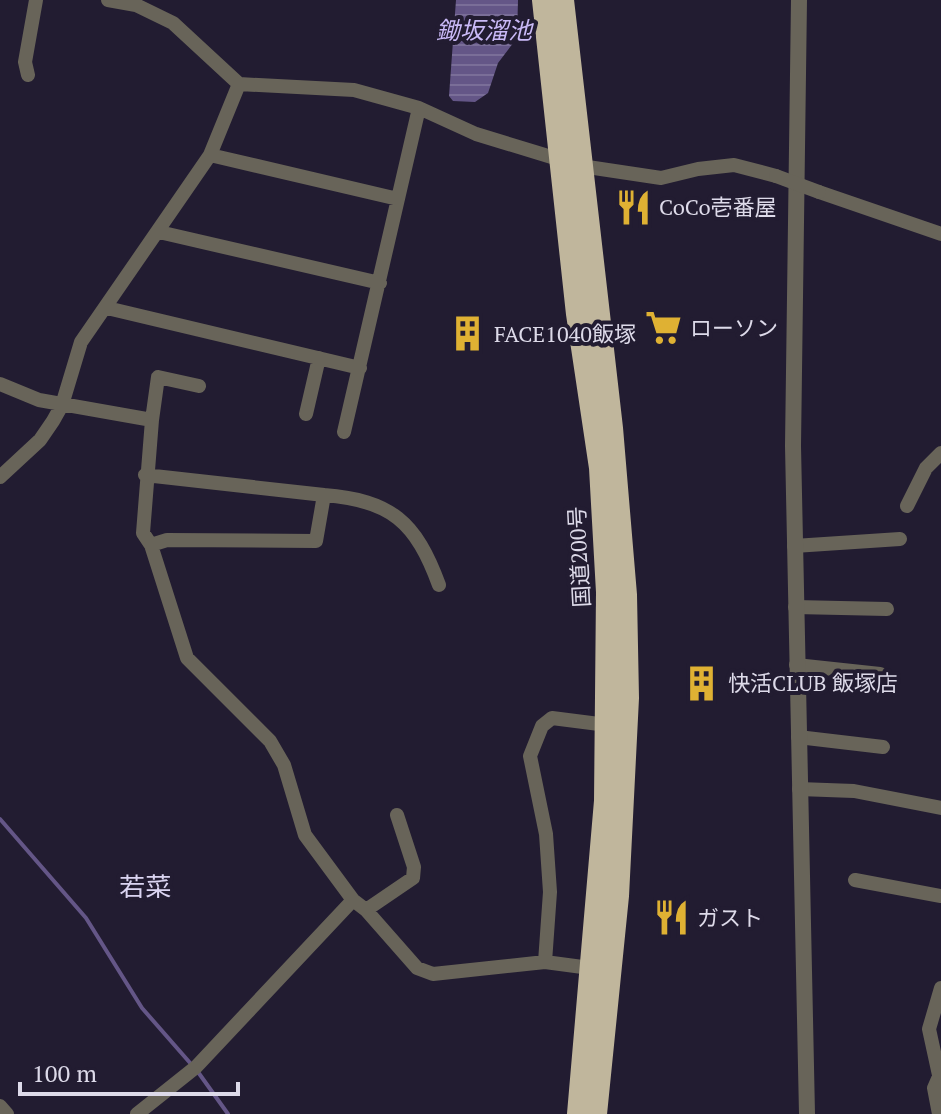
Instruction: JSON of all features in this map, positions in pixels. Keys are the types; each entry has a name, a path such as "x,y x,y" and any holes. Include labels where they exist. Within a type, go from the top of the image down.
{"highway":[{"name":"国道200号","path":"543,0 572,164 612,428 626,595 628,684 618,896 596,1114"},
{"name":"国道200号","path":"563,0 577,314 600,468 607,592 605,801 578,1114"}],"street":[{"path":"28,75 25,62 36,0"},
{"path":"108,0 136,5 173,23 239,84 354,90 419,108 476,134 572,164 661,178 734,165 776,176 941,234"},
{"path":"799,0 794,546 807,1114"},
{"path":"0,477 40,440 62,405 81,342 210,155 239,84"},
{"path":"344,432 419,108"},
{"path":"210,155 398,199"},
{"path":"159,232 380,283"},
{"path":"107,308 360,368"},
{"path":"306,414 319,358"},
{"path":"199,386 158,377 145,475 143,533 151,545 187,658 270,741 284,765 305,835 353,900 366,910 410,961 425,972 507,968 545,962 590,968"},
{"path":"0,384 62,405 152,420"},
{"path":"907,506 926,468 941,453"},
{"path":"145,475 360,498 392,514 429,558 439,585"},
{"path":"151,545 167,540 316,541 324,495"},
{"path":"794,546 900,539"},
{"path":"795,607 887,609"},
{"path":"796,665 880,674"},
{"path":"545,962 550,892 546,834 531,748 542,726 552,718 607,725"},
{"path":"798,737 883,747"},
{"path":"799,789 854,791 941,808"},
{"path":"366,910 413,878 414,867 397,815"},
{"path":"855,880 941,896"},
{"path":"137,1114 196,1067 353,900"},
{"path":"939,1114 934,1088 940,1073 929,1029 941,988"},
{"path":"0,1106 7,1114"}],"water":[{"name":"鋤坂溜池","path":"456,0 518,0 517,38 498,63 488,93 475,102 453,101 449,96"}],"waterway":[{"path":"0,819 86,918 142,1008 191,1064"},
{"path":"198,1072 228,1114"}],"place":[{"name":"CoCo壱番屋","path":"633,207"},
{"name":"ローソン","path":"664,328"},
{"name":"FACE1040飯塚","path":"468,334"},
{"name":"快活CLUB 飯塚店","path":"702,683"},
{"name":"ガスト","path":"671,918"}],"district":[{"name":"若菜","path":"145,887"}]}
